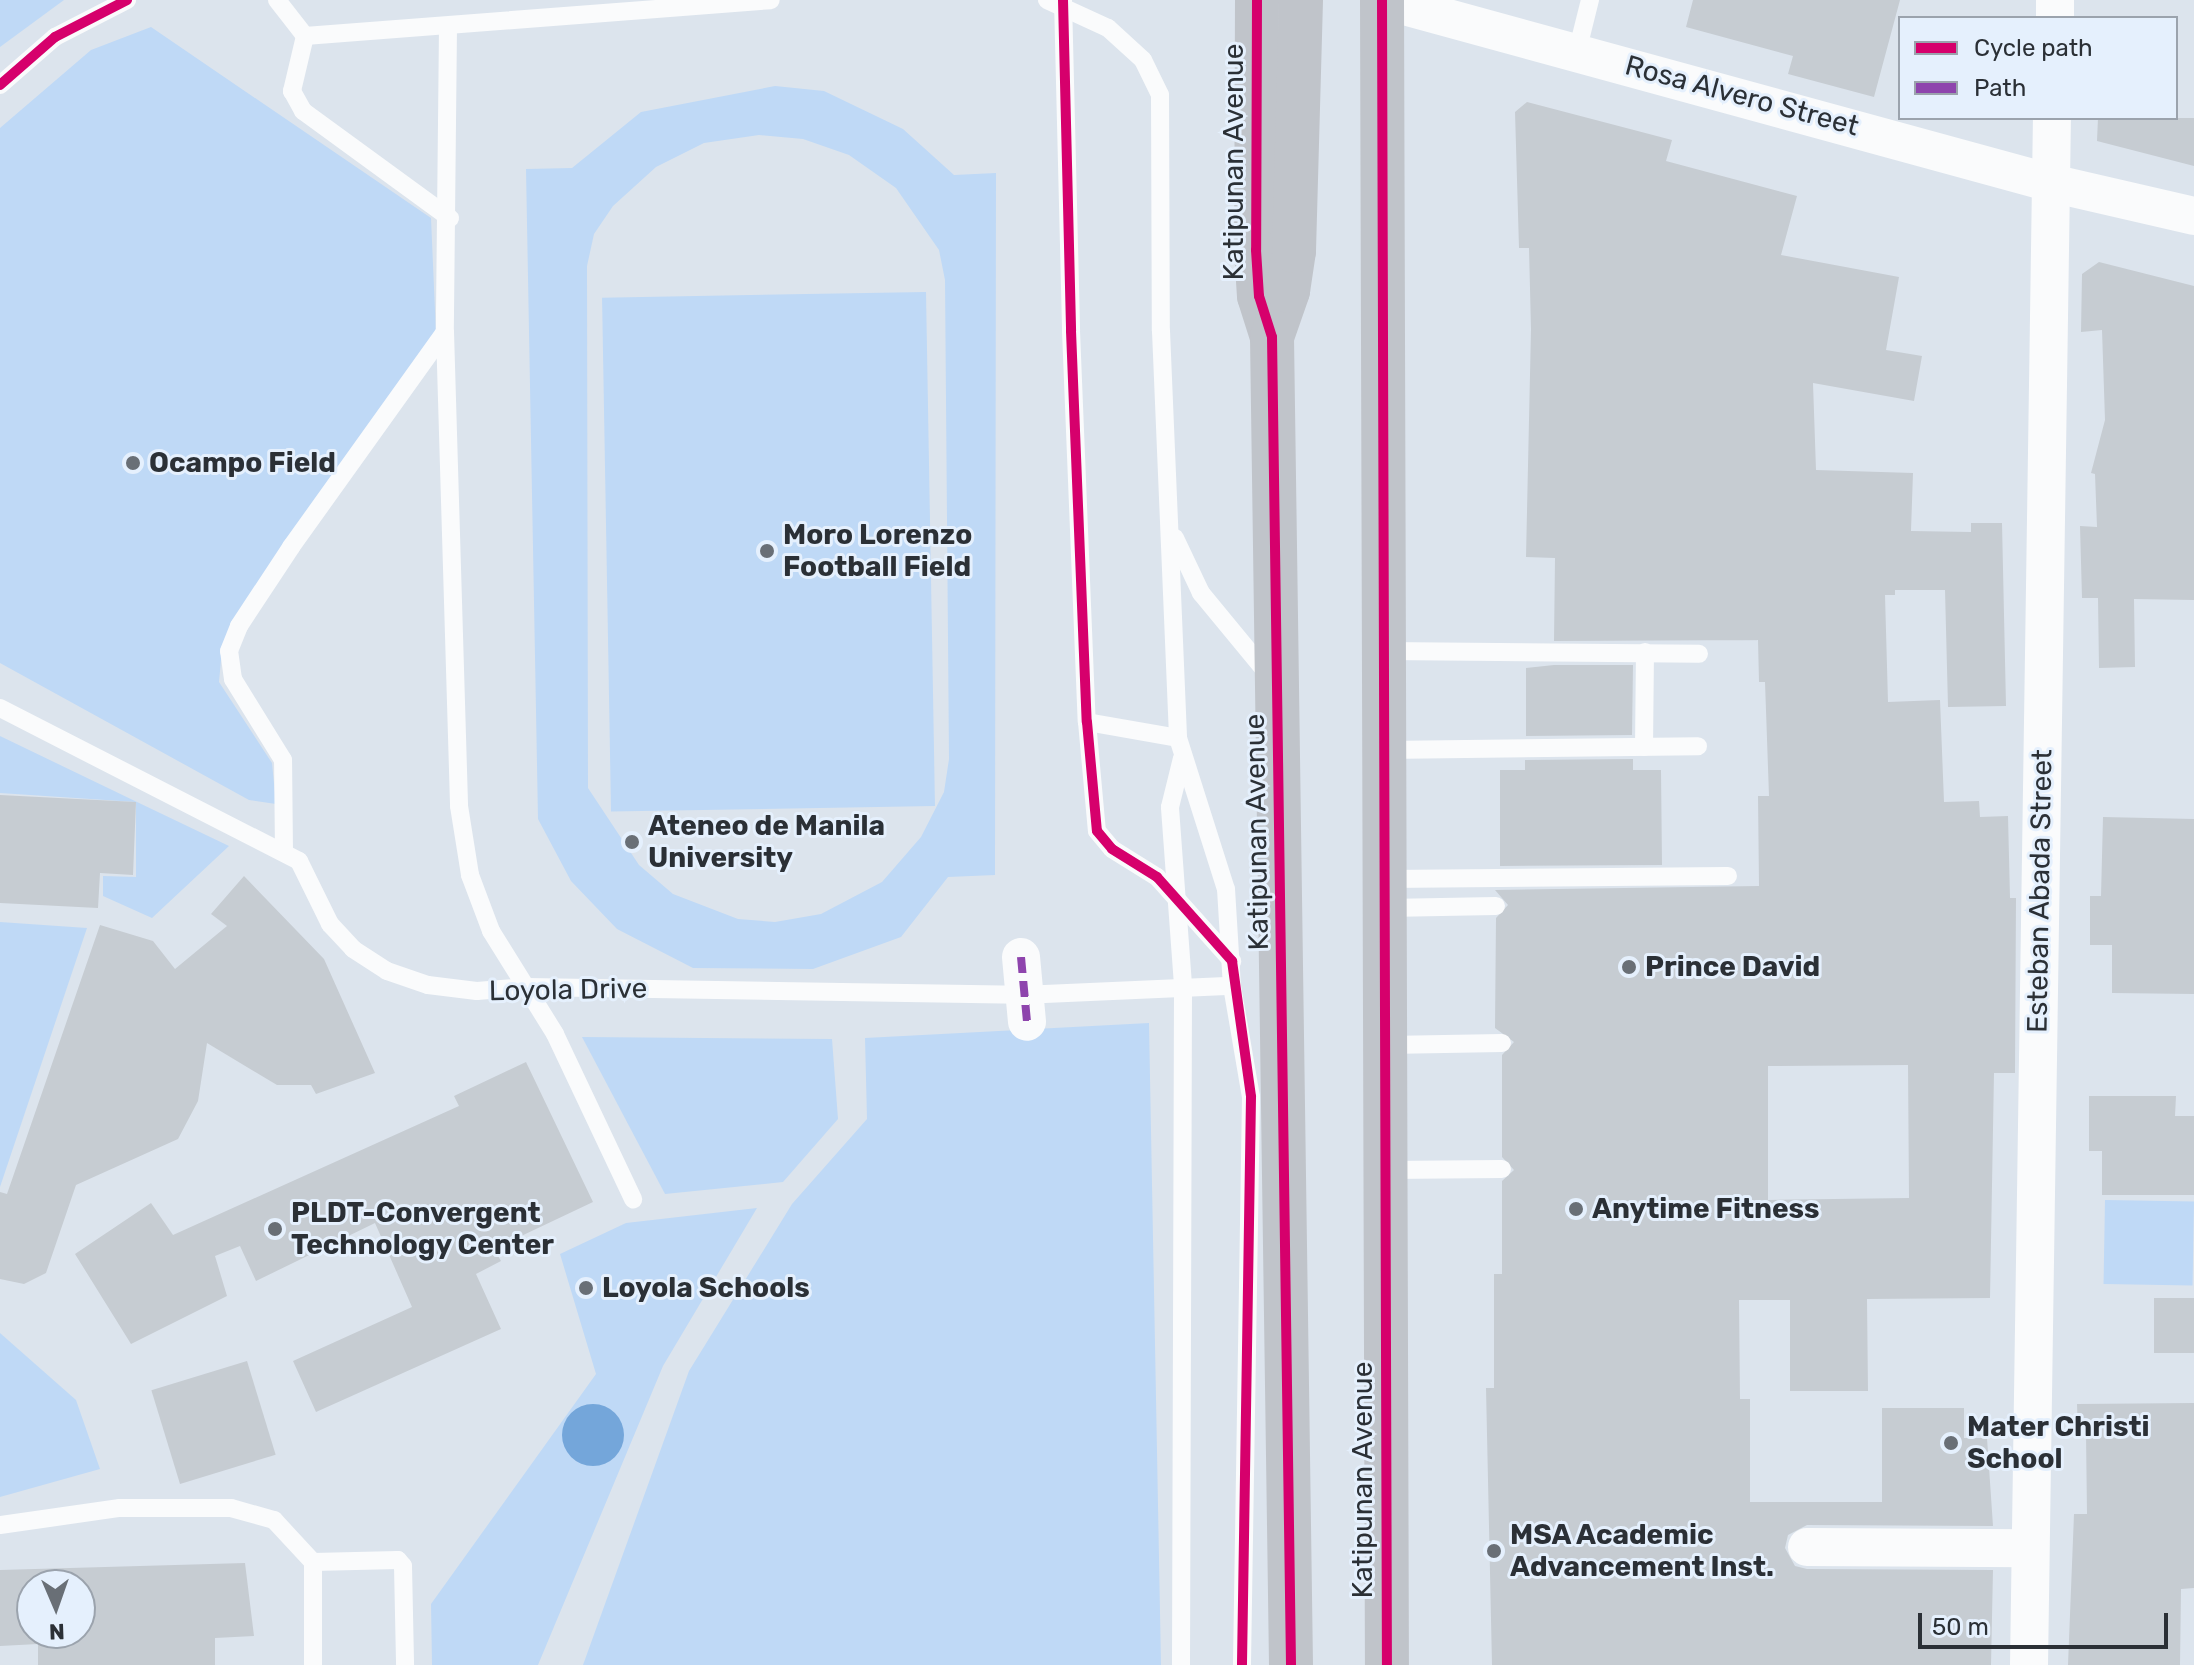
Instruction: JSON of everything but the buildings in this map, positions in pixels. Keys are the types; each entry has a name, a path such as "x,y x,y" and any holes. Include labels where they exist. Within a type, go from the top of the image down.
{"main road":[{"name":"Katipunan Avenue","path":"1257,0 1256,250 1259,296 1272,337 1291,1665"},
{"name":"Katipunan Avenue","path":"1272,337 1288,291 1294,251 1301,0"},
{"name":"Katipunan Avenue","path":"1382,0 1387,1665"}],"street":[{"name":"Rosa Alvero Street","path":"1382,0 2051,183 2194,216"},
{"name":"Esteban Abada Street","path":"2029,1665 2052,120"},
{"path":"1021,957 1024,1009"},
{"path":"1807,1547 2029,1548"}],"lane":[{"path":"0,85 55,37 127,0"},
{"path":"277,0 305,36"},
{"path":"305,36 771,0"},
{"path":"1047,0 1064,4 1108,28 1143,60 1160,95 1161,331 1180,747 1170,807 1183,985 1181,1665"},
{"path":"1577,52 1590,0"},
{"path":"1064,4 1061,74 1087,722 1097,831 1112,849 1157,877 1232,961"},
{"path":"448,27 450,218 445,332 459,806 470,875 483,911 527,987 633,1199"},
{"path":"305,36 292,91 303,111 450,218"},
{"path":"284,852 283,760 233,679 229,651 239,626 291,547 445,332"},
{"path":"1170,528 1201,593 1277,685"},
{"path":"1384,651 1699,654"},
{"path":"1644,747 1645,652"},
{"name":"Loyola Drive","path":"0,708 299,861 330,924 353,949 387,971 428,985 464,989 527,987 1024,1009 1183,985 1232,986"},
{"path":"1087,722 1180,747"},
{"path":"1385,750 1698,746"},
{"path":"1180,747 1226,889 1232,986 1251,1097 1242,1665"},
{"path":"1387,893 1728,876"},
{"path":"1387,893 1496,906"},
{"path":"1387,1045 1502,1043"},
{"path":"1387,1170 1502,1169"},
{"path":"0,1525 120,1508 231,1508 274,1520 313,1562 313,1665"},
{"path":"313,1562 398,1560 403,1566 405,1665"}],"shaded area":[{"path":"0,0 64,0 0,47"},
{"name":"Ocampo Field","path":"151,27 431,218 436,334 222,649 219,682 272,763 276,804 249,800 0,663 0,128 91,50"},
{"path":"775,86 824,91 903,129 954,175 996,173 995,875 948,877 901,937 813,969 693,968 617,929 571,881 538,819 526,169 572,168 641,112","holes":["759,135 803,139 849,155 896,188 939,250 945,280 949,759 944,792 921,837 882,882 821,914 775,922 738,919 673,894 639,865 588,788 587,266 594,234 613,206 656,167 704,143"]},
{"name":"Moro Lorenzo Football Field","path":"926,292 935,806 611,812 602,298"},
{"path":"0,736 229,846 152,918 103,896 103,876 136,877 136,802 0,793"},
{"path":"0,922 87,928 0,1187"},
{"path":"1149,1023 1161,1665 583,1665 689,1371 792,1204 867,1119 865,1038"},
{"path":"582,1037 832,1039 838,1119 783,1182 665,1194"},
{"path":"2105,1200 2194,1202 2193,1286 2104,1284"},
{"path":"757,1208 663,1366 538,1665 432,1665 431,1604 596,1374 560,1254 626,1223"},
{"path":"0,1333 76,1400 100,1469 0,1497"}],"water":[{"path":"593,1404 605,1406 615,1413 622,1423 622,1447 615,1457 605,1464 593,1466 581,1464 571,1457 564,1447 562,1435 564,1423 571,1413 581,1406"}],"marked path":[{"path":"1021,957 1027,1022"}],"cycle path":[{"path":"0,85 55,37 127,0"},
{"path":"1063,0 1071,331 1087,722 1097,831 1112,849 1157,877 1232,961 1251,1097 1242,1665"},
{"path":"1257,0 1256,250 1259,296 1272,337 1291,1665"},
{"path":"1382,0 1387,1665"}],"place":[{"name":"Ocampo Field","path":"133,463"},
{"name":"Moro Lorenzo Football Field","path":"767,551"},
{"name":"Ateneo de Manila University","path":"632,842"},
{"name":"Prince David","path":"1629,967"},
{"name":"Anytime Fitness","path":"1576,1209"},
{"name":"PLDT-Convergent Technology Center","path":"275,1229"},
{"name":"Loyola Schools","path":"586,1288"},
{"name":"Mater Christi School","path":"1951,1443"},
{"name":"MSA Academic Advancement Inst.","path":"1494,1551"}]}
